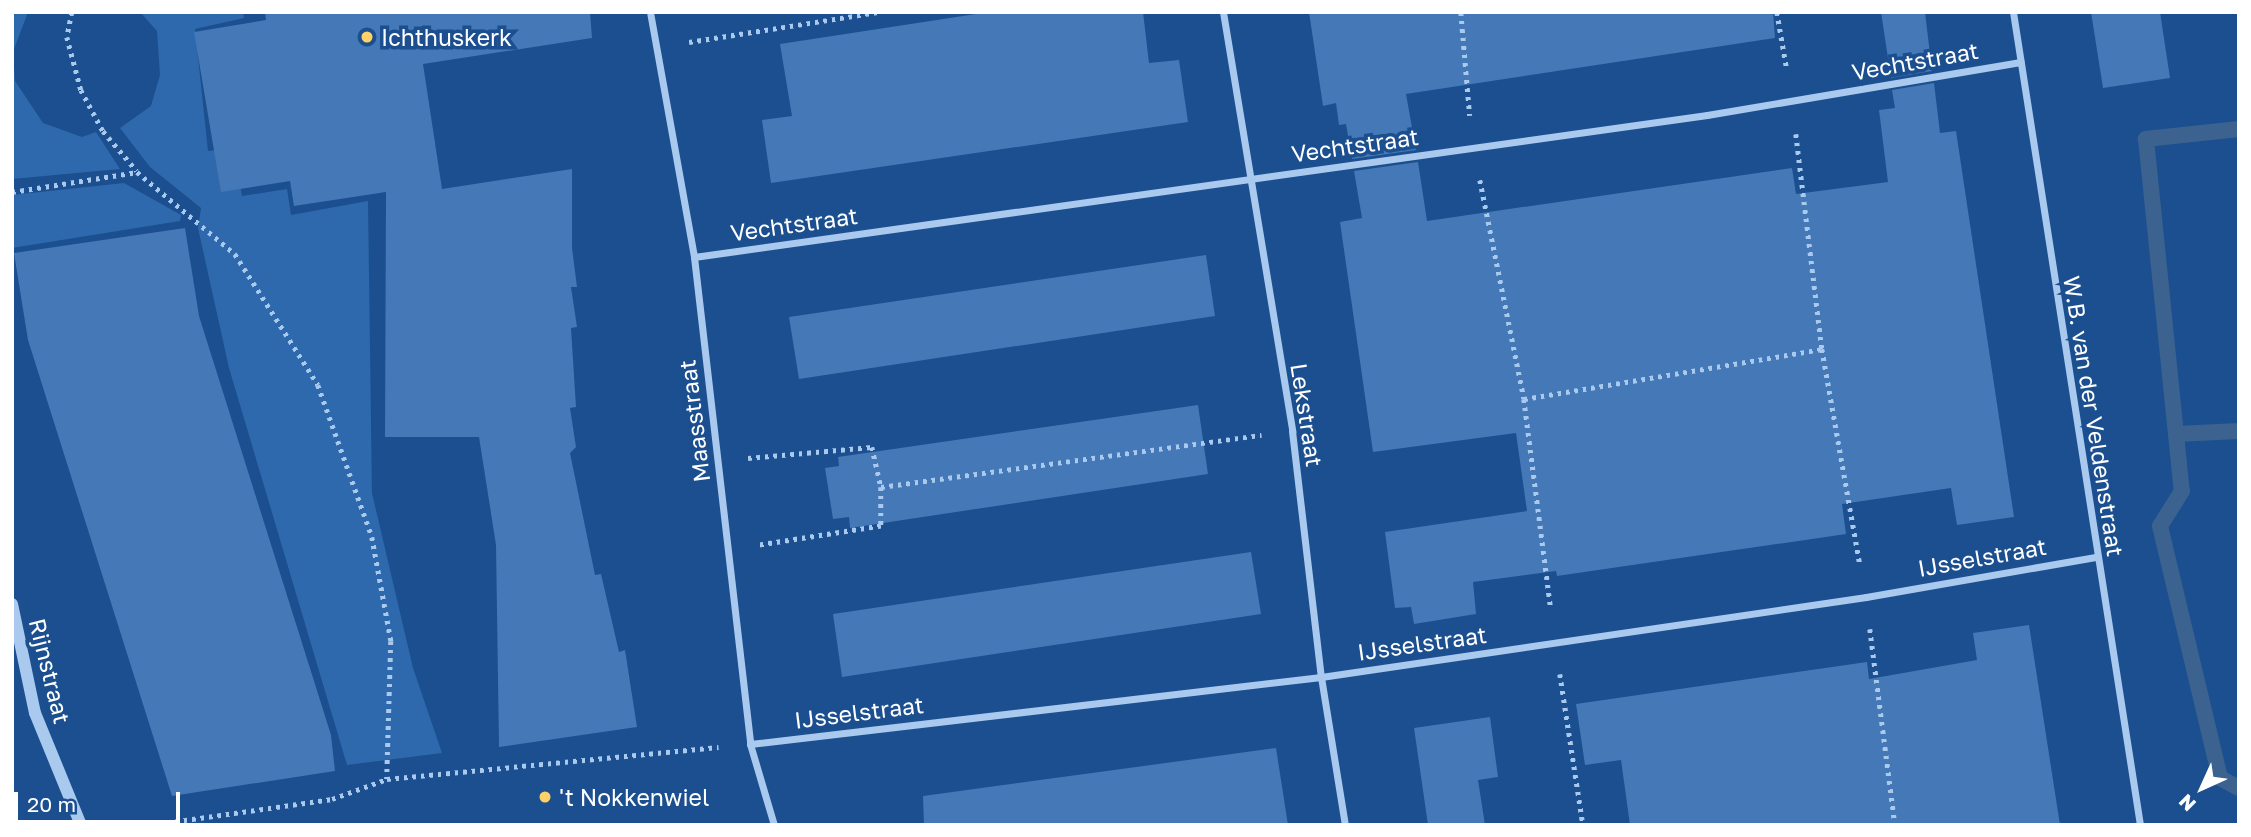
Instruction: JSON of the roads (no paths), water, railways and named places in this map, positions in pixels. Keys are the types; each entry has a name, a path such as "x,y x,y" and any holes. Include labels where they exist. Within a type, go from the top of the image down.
{"street":[{"name":"Maasstraat","path":"650,12 694,257 717,461 731,549 750,744 774,825"},
{"name":"Lekstraat","path":"1223,12 1247,180 1292,430 1321,677 1345,825"},
{"name":"W.B. van der Veldenstraat","path":"2013,12 2096,558 2140,825"},
{"name":"Vechtstraat","path":"694,257 1792,103 2021,62"},
{"name":"IJsselstraat","path":"750,744 1321,677 1866,597 2096,558"},
{"name":"Rijnstraat","path":"12,604 36,713 80,825"}],"waterway":[{"path":"2239,129 2146,139 2182,491 2160,526 2220,778 2239,788"},
{"path":"2176,434 2239,431"}],"place":[{"name":"Ichthuskerk","path":"367,37"},
{"name":"'t Nokkenwiel","path":"545,797"}]}
